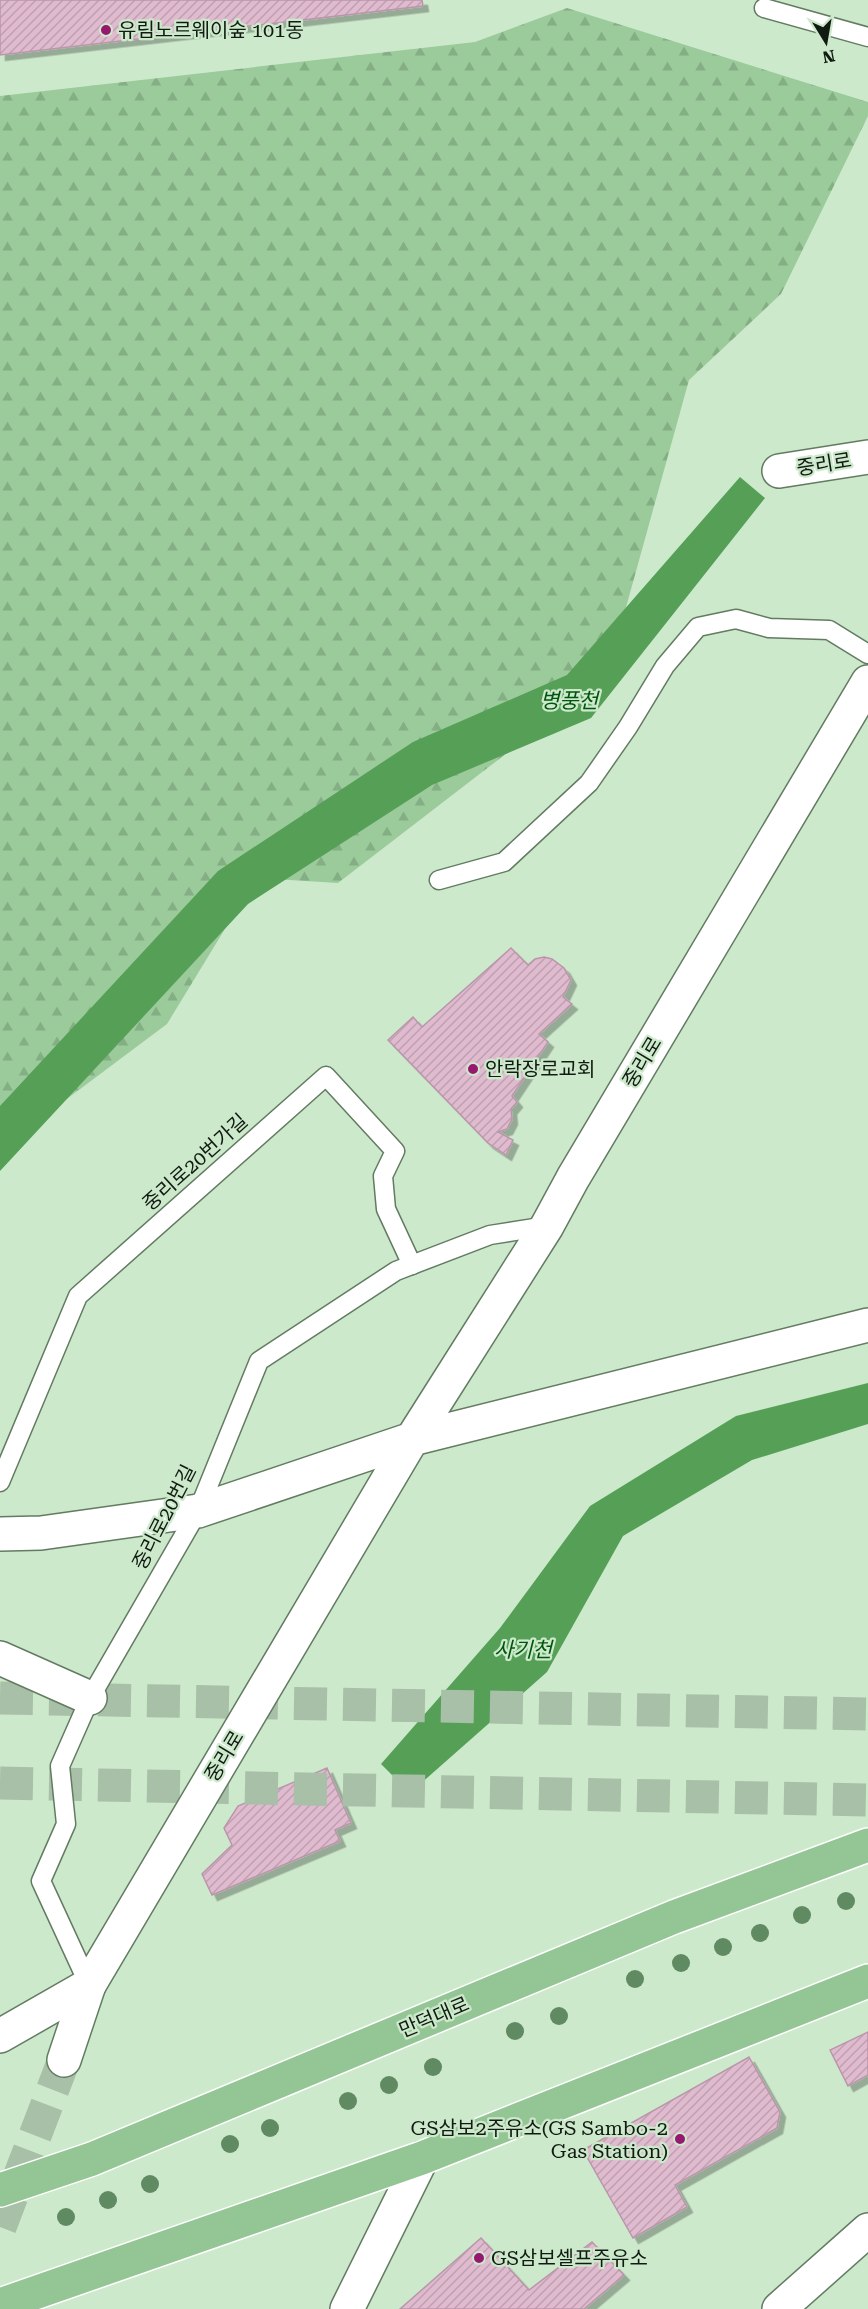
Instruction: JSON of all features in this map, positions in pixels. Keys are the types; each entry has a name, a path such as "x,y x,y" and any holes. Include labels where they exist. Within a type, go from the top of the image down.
{"main road":[{"name":"만덕대로","path":"0,2190 92,2158 674,1917 868,1845"},
{"path":"0,2305 422,2158 868,1981"}],"street":[{"name":"중리로","path":"779,471 868,457"},
{"name":"중리로","path":"0,2036 89,1985 412,1439 547,1226 573,1178 868,682"},
{"path":"0,1534 41,1533 198,1511 412,1439 868,1325"},
{"path":"0,1658 90,1698"},
{"path":"64,2060 89,1985"},
{"path":"346,2309 422,2158"},
{"path":"779,2309 868,2230"}],"lane":[{"path":"765,8 868,38"},
{"path":"439,880 504,862 589,783 628,727 665,666 698,627 736,619 769,628 829,630 868,654"},
{"name":"중리로20번가길","path":"0,1482 78,1296 326,1076 395,1151 383,1176 386,1209 412,1265"},
{"name":"중리로20번길","path":"89,1985 41,1881 66,1824 60,1766 90,1698 198,1511 259,1361 396,1271 490,1235 547,1226"}],"green space":[{"path":"567,8 868,102 868,116 781,294 689,380 607,676 338,883 256,878 167,1024 0,1149 0,96 475,42"}],"water":[{"name":"병풍천","path":"740,477 765,498 591,718 432,785 248,904 0,1171 0,1106 218,871 413,742 567,675"},
{"name":"사기천","path":"868,1383 868,1424 752,1460 623,1536 547,1672 410,1793 381,1764 500,1628 590,1506 736,1416"}],"building":[{"name":"유림노르웨이숲 101동","path":"0,0 422,0 423,6 0,55"},
{"name":"안락장로교회","path":"511,948 528,965 535,959 544,957 552,959 564,968 571,980 563,997 572,1004 539,1034 548,1042 512,1096 517,1102 511,1109 512,1119 507,1129 498,1132 513,1140 506,1155 488,1143 388,1040 413,1017 422,1027"},
{"path":"327,1768 351,1823 335,1830 340,1841 212,1895 202,1874 232,1845 224,1828 238,1806"},
{"path":"868,2032 868,2075 848,2086 830,2050"},
{"name":"GS삼보2주유소(GS Sambo-2 Gas Station)","path":"749,2057 780,2112 777,2128 675,2185 687,2207 633,2238 583,2150"},
{"name":"GS삼보셀프주유소","path":"481,2238 529,2290 592,2242 624,2275 584,2309 400,2309"}],"tunnel":[{"path":"0,1698 868,1714"},
{"path":"0,1783 868,1800"},
{"path":"0,2227 64,2060"}],"place":[{"name":"유림노르웨이숲 101동","path":"106,30"},
{"name":"안락장로교회","path":"473,1069"},
{"name":"GS삼보2주유소(GS Sambo-2 Gas Station)","path":"680,2139"},
{"name":"GS삼보셀프주유소","path":"479,2258"}]}
